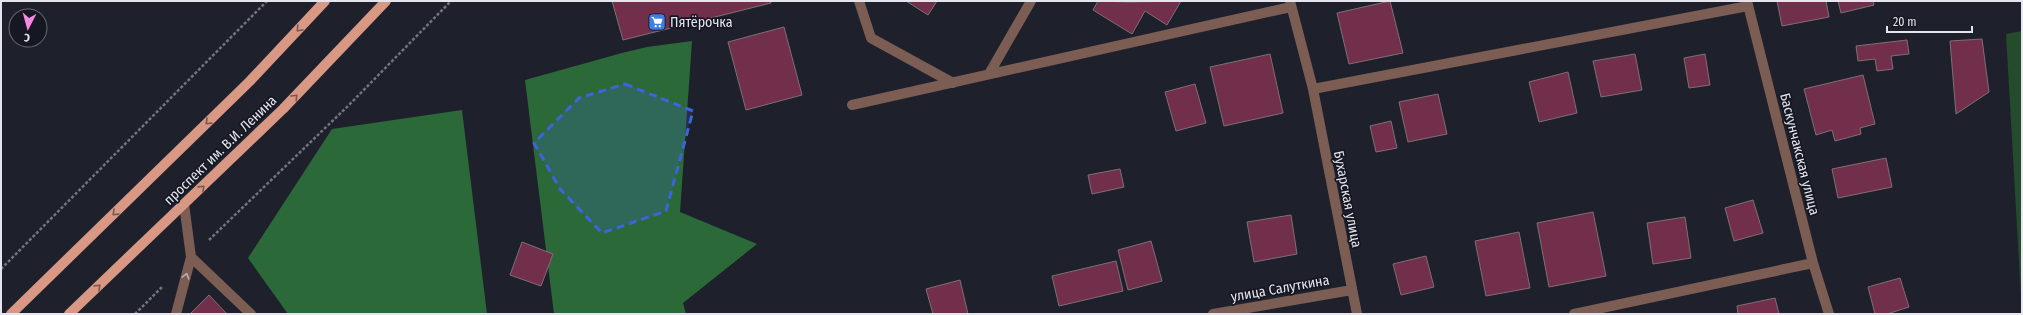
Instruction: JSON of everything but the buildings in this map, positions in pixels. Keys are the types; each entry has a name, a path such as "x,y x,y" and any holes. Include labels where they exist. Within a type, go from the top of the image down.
{"main road":[{"name":"проспект им. В.И. Ленина","path":"11,314 250,81 325,1"},
{"name":"проспект им. В.И. Ленина","path":"69,314 283,109 386,1"}],"street":[{"path":"859,1 871,38 954,82"},
{"path":"989,74 1031,1"},
{"path":"852,105 1291,4"},
{"name":"Бухарская улица","path":"1291,4 1313,89 1357,314"},
{"path":"1313,89 1748,4"},
{"name":"Баскунчакская улица","path":"1748,4 1813,263 1829,314"},
{"path":"176,314 191,257 184,204"},
{"path":"191,257 251,314"},
{"path":"1574,314 1813,263"},
{"name":"улица Салуткина","path":"1213,314 1352,290"}],"path":[{"path":"1,270 267,1"},
{"path":"191,257 349,105 451,1"},
{"path":"135,314 166,283"}],"highlighted area":[{"path":"625,84 693,111 678,161 666,211 602,233 560,189 534,143 579,98"}],"green space":[{"path":"2022,31 2022,314 2006,34"},
{"path":"692,41 680,212 757,244 683,303 686,314 554,314 525,80 647,47"},
{"path":"462,110 487,314 288,314 248,258 332,129"}],"place":[{"name":"Пятёрочка","path":"657,22"}]}
